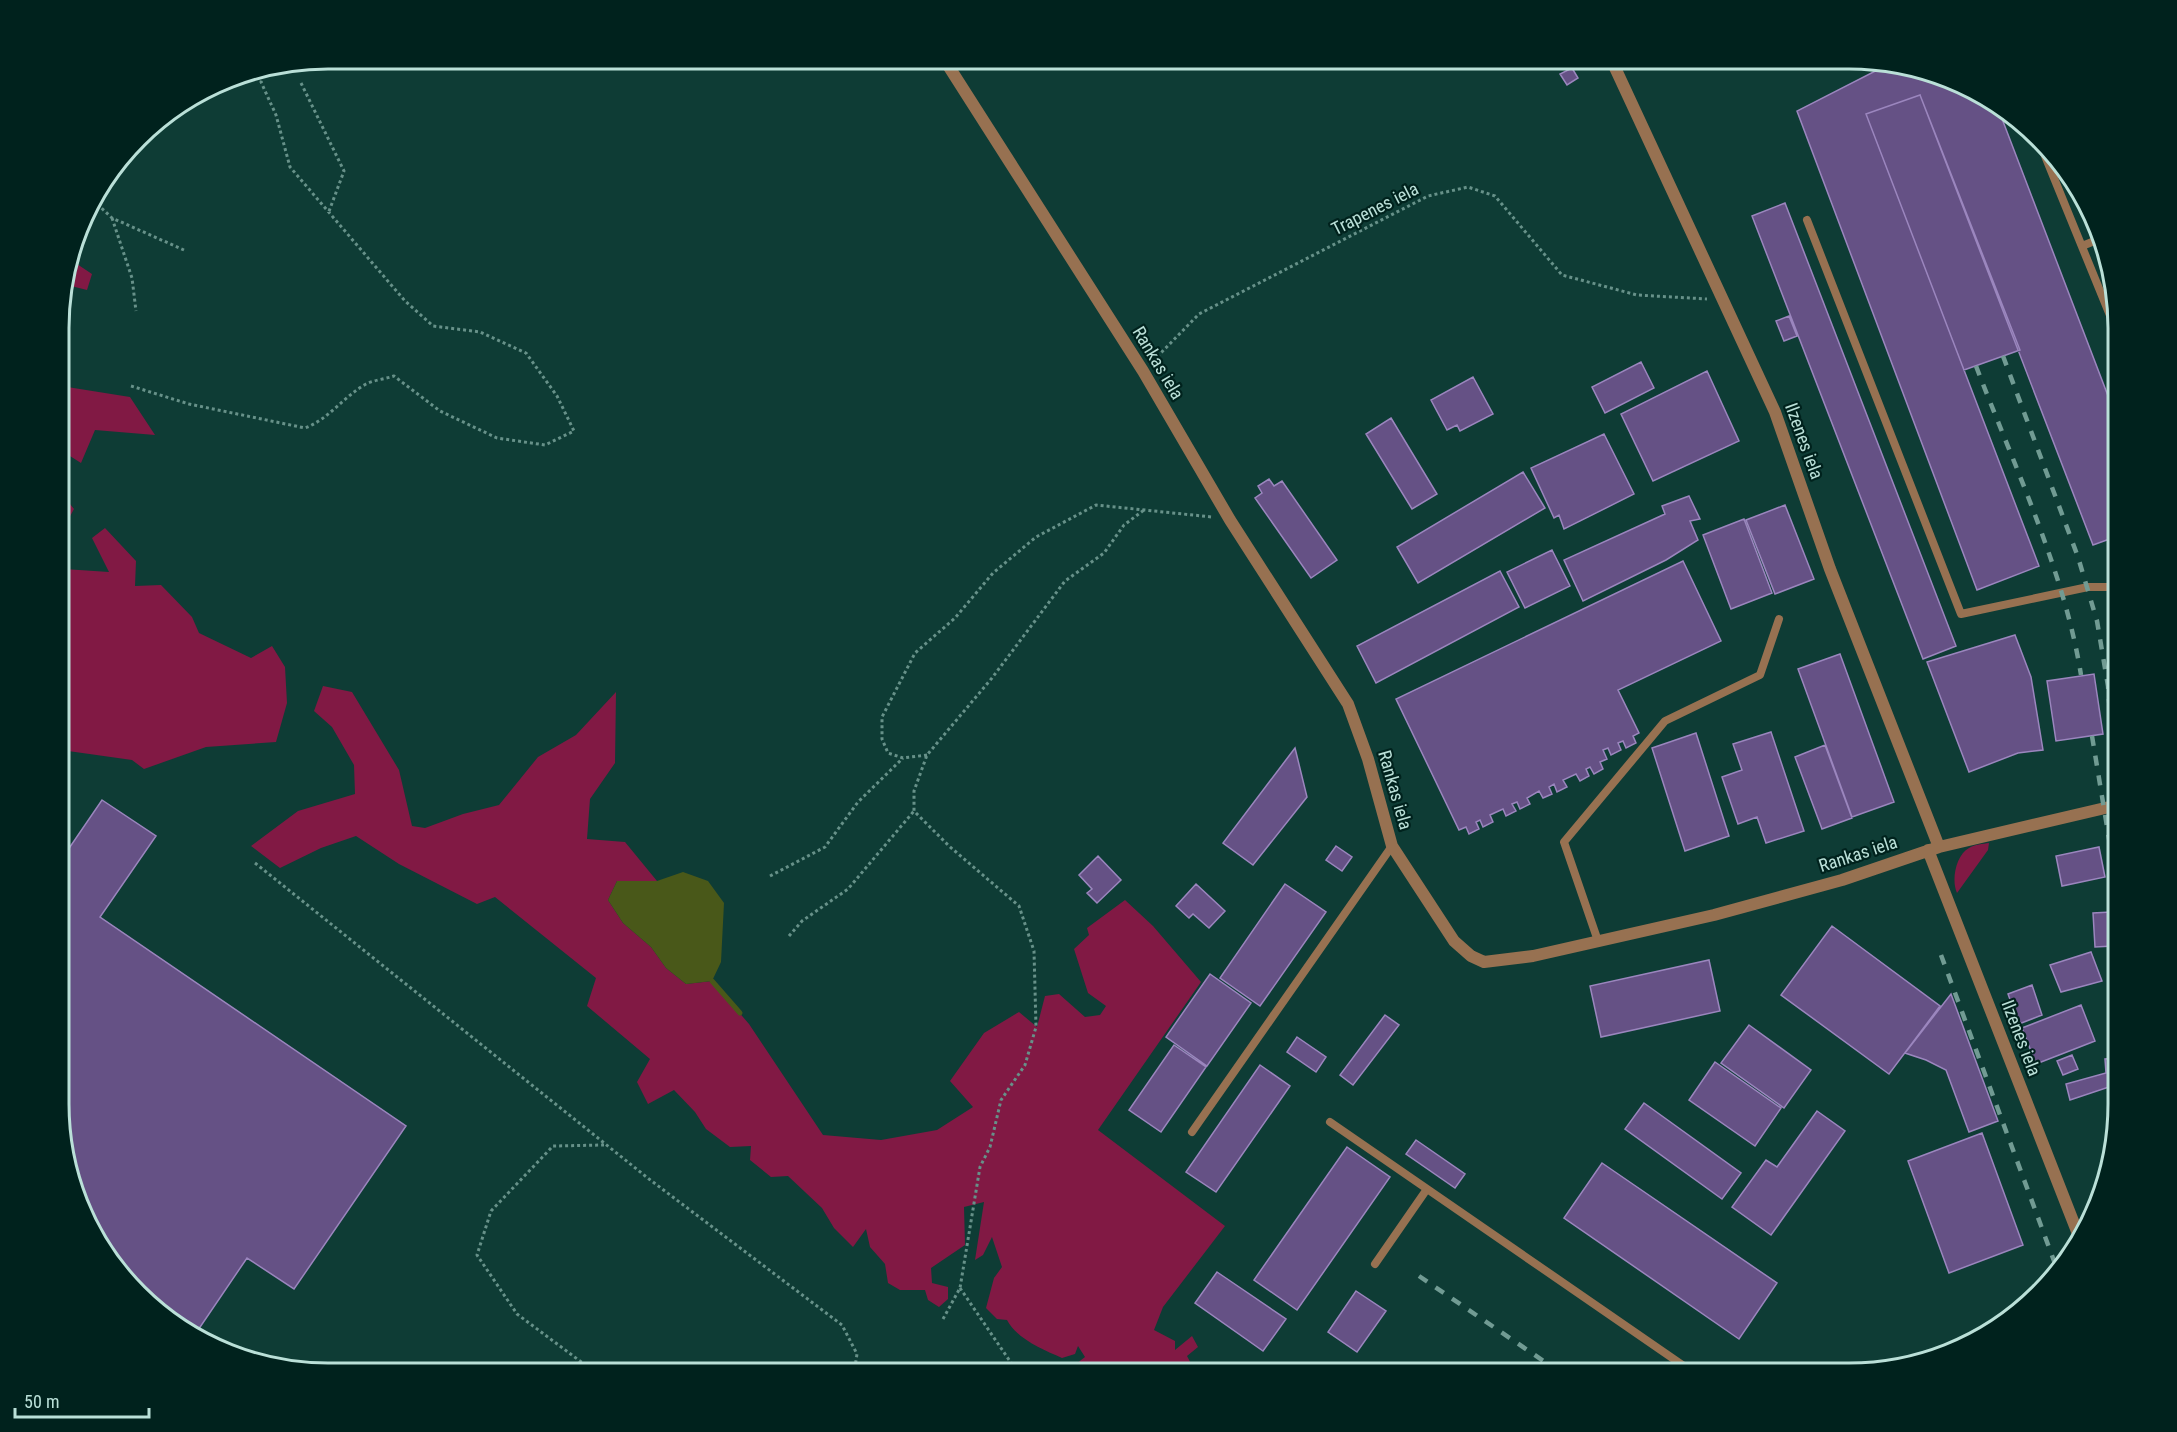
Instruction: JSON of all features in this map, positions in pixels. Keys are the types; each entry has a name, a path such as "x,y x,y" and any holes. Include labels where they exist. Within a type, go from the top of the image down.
{"street":[{"name":"Rankas iela","path":"951,69 1143,371 1230,520 1348,704 1368,759 1392,846 1454,941 1471,956 1484,962 1533,956 1714,915 1842,880 1933,848 2108,808"},
{"name":"Ilzenes iela","path":"1616,69 1775,412 1830,569 2076,1228"}],"lane":[{"path":"2047,160 2107,307"},
{"path":"1806,220 1961,615 2088,587 2108,587"},
{"path":"2082,246 2093,242"},
{"path":"1598,941 1564,842 1665,721 1760,675 1779,619"},
{"path":"1192,1132 1392,846"},
{"path":"1330,1122 1679,1363"},
{"path":"1375,1264 1427,1189"}],"path":[{"path":"131,386 189,404 305,428 322,421 331,410 367,384 394,376 440,411 497,438 545,445 574,431 557,396 526,353 480,332 433,326 405,302 290,168 276,115 261,82 262,78"},
{"path":"301,83 344,171 328,214"},
{"name":"Trapenes iela","path":"1143,371 1199,314 1428,196 1468,187 1495,196 1562,275 1637,295 1680,295 1725,301"},
{"path":"100,206 112,218 184,250"},
{"path":"112,218 132,278 136,311"},
{"path":"927,755 903,758 888,753 882,739 882,717 915,653 955,618 993,573 1036,537 1096,505 1188,512 1230,520"},
{"path":"789,936 802,921 848,889 914,811 914,791 927,755 992,678 1065,581 1104,553 1124,525 1144,510"},
{"path":"770,876 825,847 858,802 903,758"},
{"path":"914,811 948,846 1019,906 1034,951 1036,1027 1025,1065 1001,1100 990,1147 980,1167 960,1288 944,1319"},
{"path":"255,863 606,1145 842,1325 857,1354 856,1363"},
{"path":"583,1363 517,1314 477,1255 491,1211 553,1146 606,1145"},
{"path":"960,1288 1011,1363"}],"shaded area":[{"path":"77,264 92,274 87,290 72,286"},
{"path":"69,387 130,397 155,435 95,430 81,463 69,455"},
{"path":"69,503 74,509 69,518"},
{"path":"105,528 136,561 135,586 161,585 192,617 199,633 251,658 272,646 285,667 287,703 276,742 206,747 144,769 132,760 69,751 69,569 109,572 92,538"},
{"path":"323,686 352,692 399,770 412,826 425,828 463,814 499,805 538,757 576,735 616,692 615,763 590,799 587,839 625,842 657,881 617,881 608,900 623,923 651,947 666,968 686,984 712,981 749,1024 823,1135 881,1140 937,1130 973,1107 950,1081 984,1033 1019,1012 1037,1027 1045,996 1059,994 1085,1017 1100,1015 1106,1006 1088,993 1074,949 1089,935 1087,928 1125,900 1153,926 1201,982 1098,1130 1225,1226 1163,1307 1154,1330 1175,1341 1175,1350 1192,1336 1198,1347 1187,1356 1191,1363 1077,1363 1085,1357 1078,1346 1075,1354 1062,1358 1024,1338 1011,1327 1007,1320 997,1319 986,1308 994,1278 1002,1267 992,1237 983,1255 975,1260 984,1202 964,1207 965,1245 931,1268 932,1283 948,1287 948,1299 939,1307 928,1300 925,1290 900,1290 888,1283 885,1264 870,1247 866,1229 853,1247 834,1228 822,1208 788,1176 771,1177 750,1160 751,1146 730,1147 706,1129 695,1112 674,1090 648,1104 637,1082 650,1059 587,1006 596,978 495,897 477,904 399,864 356,836 321,848 280,868 251,846 298,811 355,794 354,765 332,727 314,711"},
{"path":"1989,843 1988,850 1957,893 1955,875 1961,856 1971,847"},
{"path":"683,872 708,881 724,903 721,962 712,981 686,984 666,968 651,947 623,923 608,900 617,881 657,881"}],"building":[{"path":"1573,69 1578,78 1567,85 1560,74"},
{"path":"1876,71 1916,78 1948,89 1979,104 2002,119 2108,396 2108,540 2093,545 1920,95 1866,114 2039,566 1977,590 1797,111"},
{"path":"1920,95 2020,350 1964,370 1866,114"},
{"path":"1785,203 1956,646 1923,659 1752,216"},
{"path":"1789,316 1797,336 1784,341 1776,321"},
{"path":"1641,362 1654,388 1605,413 1592,387"},
{"path":"1707,371 1739,441 1653,481 1621,414"},
{"path":"1473,377 1493,414 1460,431 1457,425 1447,430 1431,400"},
{"path":"1391,418 1437,494 1412,509 1366,434"},
{"path":"1604,434 1634,494 1564,529 1559,515 1554,518 1531,468"},
{"path":"1523,472 1545,508 1418,583 1397,547"},
{"path":"1269,479 1274,486 1282,481 1337,560 1311,578 1255,498 1262,493 1258,486"},
{"path":"1689,496 1700,519 1690,521 1698,540 1666,560 1583,601 1564,560 1665,514 1662,506"},
{"path":"1785,505 1814,579 1775,594 1746,520"},
{"path":"1744,519 1772,593 1731,609 1703,535"},
{"path":"1552,550 1570,586 1525,608 1507,572"},
{"path":"1683,561 1721,641 1618,690 1639,733 1633,736 1636,743 1626,748 1623,741 1618,743 1621,750 1611,755 1608,748 1603,750 1607,759 1600,762 1603,769 1594,774 1590,767 1586,769 1589,776 1580,781 1576,774 1563,780 1567,787 1557,792 1554,784 1549,787 1552,794 1543,798 1539,791 1527,798 1530,804 1520,809 1517,802 1512,804 1516,811 1506,816 1503,809 1490,815 1493,822 1483,827 1480,820 1476,822 1479,829 1469,834 1466,827 1459,830 1396,699"},
{"path":"1500,571 1519,607 1376,683 1357,646"},
{"path":"2015,635 2031,677 2043,750 2018,753 1969,772 1927,662"},
{"path":"1840,654 1894,802 1852,817 1798,669"},
{"path":"2094,674 2103,734 2056,741 2047,681"},
{"path":"1771,732 1804,831 1766,843 1757,817 1738,824 1722,777 1742,770 1733,744"},
{"path":"1696,733 1729,836 1685,851 1652,748"},
{"path":"1825,745 1852,818 1822,829 1795,757"},
{"path":"1295,748 1307,797 1253,865 1223,843"},
{"path":"102,800 156,836 100,917 406,1126 294,1289 247,1258 199,1329 157,1299 122,1262 96,1219 78,1171 71,1138 69,1104 69,848"},
{"path":"1336,846 1352,857 1342,871 1326,860"},
{"path":"2099,847 2105,877 2062,886 2056,856"},
{"path":"1098,856 1121,880 1097,903 1087,893 1092,889 1079,875"},
{"path":"1196,884 1225,911 1209,928 1193,914 1189,918 1176,906"},
{"path":"1285,884 1326,912 1260,1006 1220,978"},
{"path":"2108,912 2108,946 2095,947 2093,913"},
{"path":"1832,926 1940,1006 1889,1074 1781,995"},
{"path":"2091,952 2102,981 2061,992 2050,965"},
{"path":"1709,960 1720,1011 1601,1037 1590,986"},
{"path":"1210,974 1251,1003 1207,1066 1166,1037"},
{"path":"2032,985 2042,1015 2019,1024 2008,994"},
{"path":"1951,994 1998,1121 1969,1132 1946,1070 1905,1053"},
{"path":"2081,1005 2095,1041 2036,1064 2022,1028"},
{"path":"1385,1015 1399,1025 1353,1085 1340,1075"},
{"path":"1749,1025 1811,1070 1784,1108 1721,1063"},
{"path":"1297,1037 1326,1057 1316,1072 1287,1052"},
{"path":"1174,1045 1206,1067 1161,1132 1129,1110"},
{"path":"2072,1055 2078,1069 2063,1075 2057,1061"},
{"path":"2105,1059 2108,1059 2108,1087 2070,1100 2066,1084 2106,1073"},
{"path":"1715,1062 1781,1108 1755,1146 1689,1100"},
{"path":"1260,1065 1290,1086 1216,1192 1186,1172"},
{"path":"1644,1103 1741,1173 1722,1199 1625,1129"},
{"path":"1817,1111 1845,1131 1771,1235 1732,1207 1766,1160 1777,1167"},
{"path":"1982,1133 2023,1245 1949,1273 1908,1161"},
{"path":"1416,1140 1465,1174 1455,1188 1406,1154"},
{"path":"1347,1147 1390,1177 1297,1310 1254,1280"},
{"path":"1602,1163 1777,1283 1739,1339 1564,1218"},
{"path":"1217,1272 1286,1319 1263,1351 1195,1303"},
{"path":"1356,1291 1386,1311 1357,1352 1328,1332"}],"waterway":[{"path":"712,981 740,1013"}],"railway":[{"path":"2003,356 2078,557 2097,621 2108,686"},
{"path":"1976,366 2051,558 2063,597 2081,675"},
{"path":"2092,736 2108,833"},
{"path":"1941,955 2055,1262"},
{"path":"1419,1276 1546,1363"}]}
